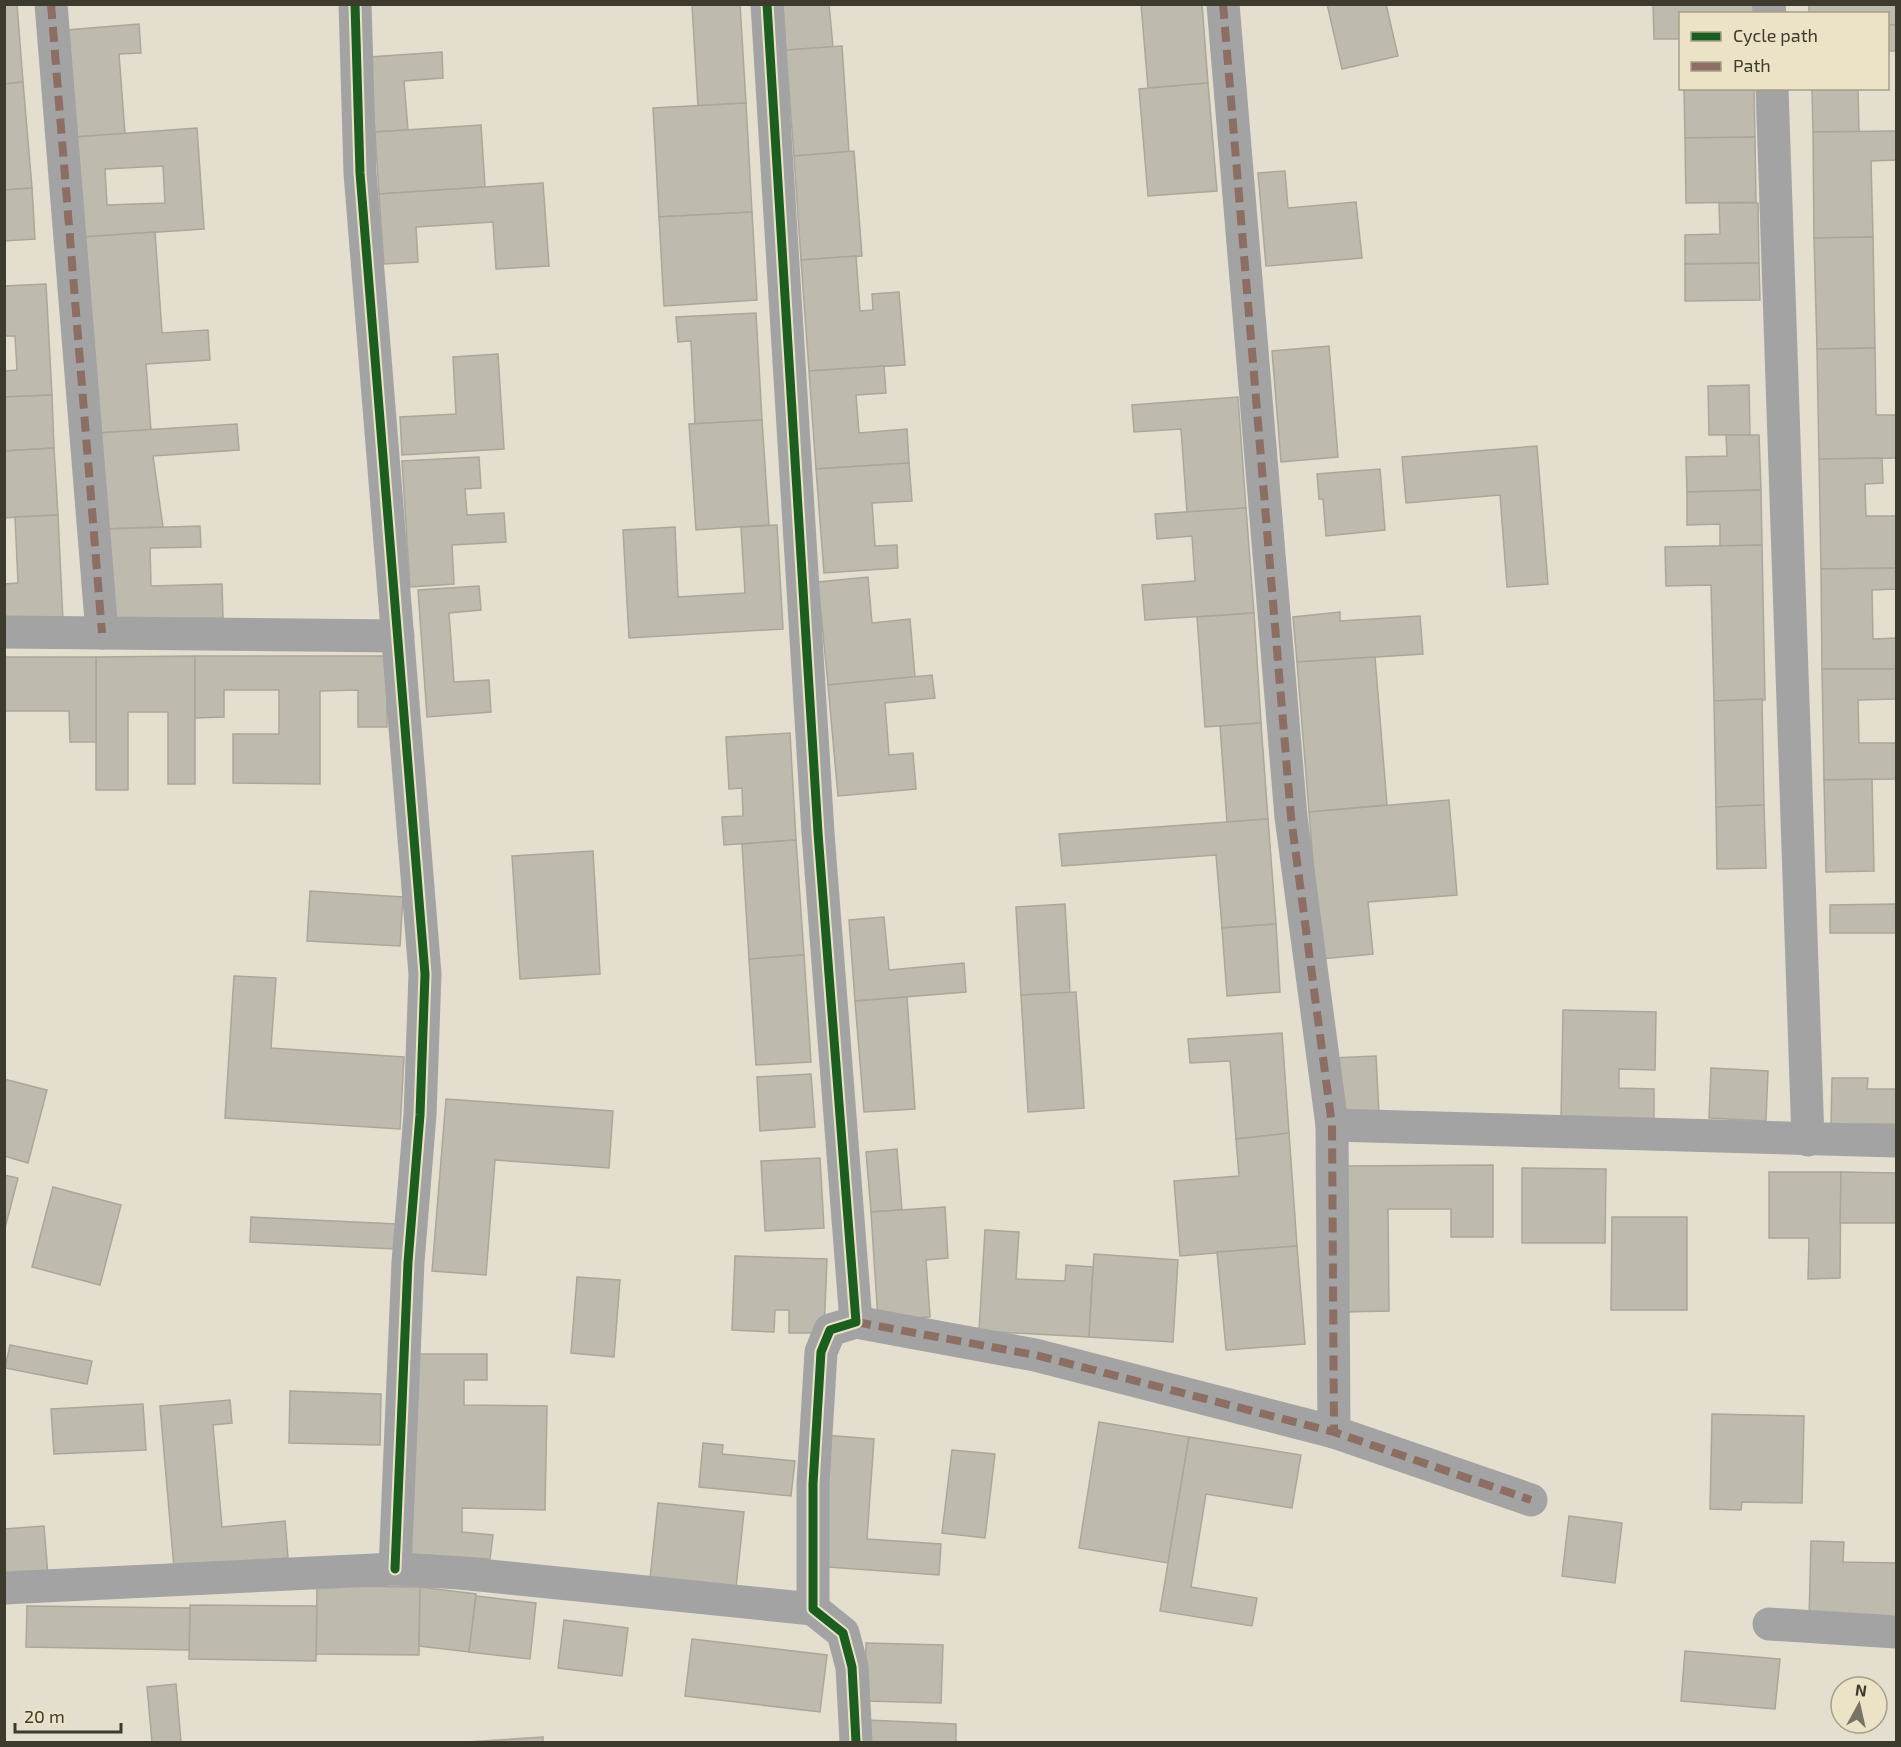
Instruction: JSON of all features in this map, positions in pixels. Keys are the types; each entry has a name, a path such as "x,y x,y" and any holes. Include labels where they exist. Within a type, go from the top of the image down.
{"street":[{"path":"51,4 102,633"},
{"path":"355,4 360,173 425,974 420,1115 408,1262 395,1569"},
{"path":"767,4 819,844 856,1322"},
{"path":"1223,4 1291,817 1332,1125 1334,1432"},
{"path":"1772,90 1808,1140"},
{"path":"4,632 398,636"},
{"path":"1332,1125 1896,1141"},
{"path":"813,1609 813,1484 821,1352 830,1330 856,1322 1035,1355 1334,1432 1531,1500"},
{"path":"4,1588 395,1569 460,1573 813,1609 843,1633 852,1667 856,1743"},
{"path":"1769,1624 1896,1632"}],"building":[{"path":"4,4 17,4 23,82 4,84"},
{"path":"740,4 746,103 698,106 692,5"},
{"path":"783,4 829,4 833,47 786,50"},
{"path":"1141,4 1202,4 1208,83 1148,88"},
{"path":"1327,4 1386,4 1398,56 1342,69"},
{"path":"1653,4 1753,4 1753,12 1679,12 1679,39 1654,39"},
{"path":"1809,4 1896,4 1896,25 1889,25 1889,12 1809,12"},
{"path":"139,24 141,53 119,54 125,134 74,137 66,30"},
{"path":"1889,25 1896,25 1896,51 1889,51"},
{"path":"842,46 849,152 794,156 786,50"},
{"path":"442,52 443,78 404,81 408,130 375,132 369,57"},
{"path":"23,82 32,188 4,190 4,84"},
{"path":"1208,83 1217,191 1148,196 1139,89"},
{"path":"1684,90 1754,90 1755,137 1685,138"},
{"path":"1812,90 1858,90 1859,132 1813,132"},
{"path":"746,103 752,212 659,217 653,108"},
{"path":"481,125 485,187 379,194 375,132"},
{"path":"197,128 204,229 82,237 74,137","holes":["163,166 165,203 107,205 105,169"]},
{"path":"1896,131 1896,160 1871,161 1873,237 1814,238 1813,132"},
{"path":"1755,137 1756,202 1686,203 1685,138"},
{"path":"854,151 862,256 801,260 794,156"},
{"path":"1285,171 1288,208 1356,202 1362,258 1266,266 1258,173"},
{"path":"543,183 549,266 496,269 493,222 416,227 418,262 384,264 379,194"},
{"path":"32,188 35,239 4,241 4,190"},
{"path":"1719,203 1758,203 1759,263 1685,264 1685,235 1720,234"},
{"path":"752,212 757,300 664,306 659,217"},
{"path":"155,232 162,333 208,330 210,360 146,364 151,430 96,433 82,237"},
{"path":"1873,237 1875,348 1817,349 1814,238"},
{"path":"856,256 860,311 873,310 872,294 899,292 905,365 809,371 801,260"},
{"path":"1759,263 1760,300 1685,301 1685,264"},
{"path":"46,284 52,395 4,397 4,371 17,370 15,336 4,336 4,286"},
{"path":"756,313 762,420 695,424 691,341 678,342 676,317"},
{"path":"1329,346 1338,457 1281,462 1272,351"},
{"path":"1875,348 1876,415 1896,415 1896,458 1819,459 1817,349"},
{"path":"498,354 504,449 402,455 400,417 456,414 453,357"},
{"path":"884,366 886,393 856,395 859,433 907,429 909,463 816,469 809,371"},
{"path":"1749,385 1750,435 1709,435 1708,386"},
{"path":"52,395 54,448 4,451 4,397"},
{"path":"1238,397 1246,508 1187,512 1181,429 1134,432 1132,405"},
{"path":"762,420 769,525 696,530 689,424"},
{"path":"237,424 239,450 153,456 163,527 104,529 96,433"},
{"path":"1726,435 1759,435 1761,490 1687,492 1686,457 1727,456"},
{"path":"1537,446 1548,584 1507,587 1500,495 1406,503 1402,457"},
{"path":"54,448 58,515 4,518 4,451"},
{"path":"479,457 481,488 465,489 467,515 504,513 506,542 452,545 454,584 410,587 402,461"},
{"path":"1882,458 1883,483 1865,484 1866,516 1896,516 1896,568 1821,569 1819,459"},
{"path":"909,463 912,501 872,503 875,546 897,545 898,568 824,573 816,469"},
{"path":"1380,469 1385,530 1326,536 1323,499 1319,499 1317,474"},
{"path":"1761,490 1762,545 1720,546 1720,524 1687,525 1687,492"},
{"path":"1246,508 1254,613 1145,620 1142,585 1195,581 1192,536 1157,539 1155,514"},
{"path":"58,515 63,622 4,625 4,584 18,583 15,517"},
{"path":"777,525 783,629 629,638 623,530 675,527 678,597 745,593 741,527"},
{"path":"200,526 201,547 150,548 151,586 222,584 223,618 110,621 104,529"},
{"path":"1762,545 1765,700 1714,701 1711,585 1666,586 1665,547"},
{"path":"1896,568 1896,589 1872,590 1873,639 1896,638 1896,669 1822,669 1821,569"},
{"path":"868,577 872,623 910,619 915,677 828,685 818,582"},
{"path":"479,586 481,610 449,613 454,682 489,680 491,712 427,717 418,590"},
{"path":"1340,612 1340,621 1420,616 1423,654 1297,662 1293,617"},
{"path":"1254,613 1261,723 1205,727 1197,617"},
{"path":"195,656 195,784 168,784 168,712 128,712 128,790 96,790 96,657"},
{"path":"195,656 387,656 387,727 358,727 358,690 320,691 320,784 233,783 233,734 279,734 279,690 224,690 224,717 195,718"},
{"path":"4,657 96,657 96,742 70,742 69,711 4,711"},
{"path":"1375,657 1387,805 1309,812 1297,662"},
{"path":"1822,669 1896,669 1896,699 1858,700 1859,743 1896,743 1896,779 1824,780"},
{"path":"932,675 935,698 885,703 889,755 913,753 916,789 838,796 828,685"},
{"path":"1762,699 1764,805 1716,807 1714,701"},
{"path":"1261,723 1268,819 1227,822 1220,726"},
{"path":"790,733 796,840 724,845 722,817 743,816 742,788 729,789 726,737"},
{"path":"1872,779 1874,871 1826,872 1824,780"},
{"path":"1449,800 1457,895 1368,902 1373,954 1321,959 1309,812"},
{"path":"1764,805 1766,868 1717,869 1716,807"},
{"path":"1268,819 1276,924 1222,928 1216,855 1062,866 1059,834"},
{"path":"796,840 804,955 749,959 742,844"},
{"path":"593,851 600,974 520,979 512,856"},
{"path":"310,891 403,897 400,946 307,941"},
{"path":"1065,904 1070,993 1021,995 1016,907"},
{"path":"1896,904 1896,933 1830,933 1830,905"},
{"path":"884,917 889,970 964,963 966,992 855,1001 849,920"},
{"path":"1276,924 1280,992 1227,996 1222,928"},
{"path":"804,955 811,1062 756,1065 749,959"},
{"path":"234,976 276,978 271,1048 404,1057 400,1129 225,1118"},
{"path":"1076,992 1084,1108 1028,1112 1021,995"},
{"path":"907,997 915,1109 864,1112 855,1001"},
{"path":"1563,1010 1656,1012 1655,1070 1619,1069 1619,1088 1654,1089 1654,1121 1561,1119"},
{"path":"1282,1033 1289,1133 1236,1139 1230,1061 1190,1063 1188,1039"},
{"path":"1376,1056 1379,1113 1336,1115 1333,1058"},
{"path":"1711,1068 1768,1071 1766,1121 1709,1118"},
{"path":"811,1074 815,1127 760,1131 757,1077"},
{"path":"1832,1078 1868,1078 1867,1089 1896,1089 1896,1124 1831,1124"},
{"path":"4,1079 47,1090 28,1163 4,1156"},
{"path":"446,1099 613,1111 609,1168 495,1160 486,1275 432,1271"},
{"path":"1289,1133 1297,1246 1180,1256 1174,1181 1239,1176 1236,1139"},
{"path":"897,1149 902,1210 871,1212 866,1152"},
{"path":"820,1158 824,1228 765,1231 761,1161"},
{"path":"1493,1165 1493,1237 1451,1237 1451,1209 1388,1209 1389,1311 1344,1312 1343,1166"},
{"path":"1522,1168 1606,1169 1605,1243 1522,1243"},
{"path":"1769,1172 1841,1172 1840,1278 1808,1279 1809,1238 1769,1238"},
{"path":"1841,1172 1896,1173 1896,1223 1840,1223"},
{"path":"4,1175 18,1178 4,1232"},
{"path":"53,1187 121,1205 100,1285 32,1267"},
{"path":"945,1207 948,1258 926,1260 930,1317 878,1320 871,1212"},
{"path":"251,1217 397,1224 396,1249 250,1242"},
{"path":"1612,1217 1687,1217 1687,1310 1611,1310"},
{"path":"985,1230 1019,1232 1016,1279 1065,1281 1066,1265 1093,1267 1089,1337 979,1331"},
{"path":"1297,1246 1305,1344 1226,1350 1217,1252"},
{"path":"1094,1254 1178,1260 1173,1342 1089,1337"},
{"path":"735,1256 827,1259 824,1333 789,1333 789,1310 775,1310 774,1332 732,1330"},
{"path":"577,1277 620,1280 614,1357 571,1353"},
{"path":"10,1345 92,1361 87,1384 5,1368"},
{"path":"414,1354 487,1354 487,1380 464,1380 464,1405 547,1406 545,1510 462,1508 462,1532 493,1535 490,1559 411,1554"},
{"path":"290,1391 381,1394 380,1445 289,1443"},
{"path":"230,1400 232,1423 213,1425 222,1527 285,1521 288,1558 174,1568 160,1406"},
{"path":"143,1404 146,1450 54,1454 51,1409"},
{"path":"1712,1414 1804,1416 1802,1503 1742,1502 1741,1510 1710,1509"},
{"path":"1099,1422 1189,1437 1168,1563 1079,1548"},
{"path":"824,1435 874,1439 867,1539 941,1544 939,1575 814,1566"},
{"path":"1189,1437 1301,1455 1292,1508 1206,1494 1191,1587 1257,1598 1252,1626 1160,1611"},
{"path":"703,1443 723,1445 722,1454 795,1461 791,1496 699,1487"},
{"path":"952,1450 995,1454 985,1538 942,1533"},
{"path":"658,1503 744,1512 736,1588 650,1579"},
{"path":"1569,1516 1622,1523 1615,1583 1562,1576"},
{"path":"44,1526 48,1576 4,1580 4,1529"},
{"path":"1811,1541 1844,1542 1843,1562 1896,1563 1896,1623 1809,1621"},
{"path":"317,1586 420,1587 419,1655 316,1654"},
{"path":"420,1587 476,1594 469,1652 419,1646"},
{"path":"476,1596 536,1603 530,1659 469,1652"},
{"path":"190,1605 317,1606 316,1661 189,1659"},
{"path":"27,1606 190,1608 189,1650 26,1647"},
{"path":"564,1620 628,1628 622,1676 558,1668"},
{"path":"692,1639 827,1655 820,1712 685,1696"},
{"path":"866,1643 943,1645 941,1703 865,1701"},
{"path":"1685,1651 1780,1659 1775,1709 1681,1701"},
{"path":"176,1684 181,1742 152,1742 147,1687"},
{"path":"867,1720 956,1724 956,1742 867,1742"},
{"path":"543,1737 543,1742 467,1742"}],"marked path":[{"path":"51,4 102,633"},
{"path":"1223,4 1291,817 1332,1125 1334,1432"},
{"path":"856,1322 1035,1355 1334,1432 1531,1500"}],"cycle path":[{"path":"355,4 360,173 425,974 420,1115 408,1262 395,1569"},
{"path":"767,4 818,833 856,1322 830,1330 821,1352 813,1484 813,1609 843,1633 852,1667 856,1742"}]}
